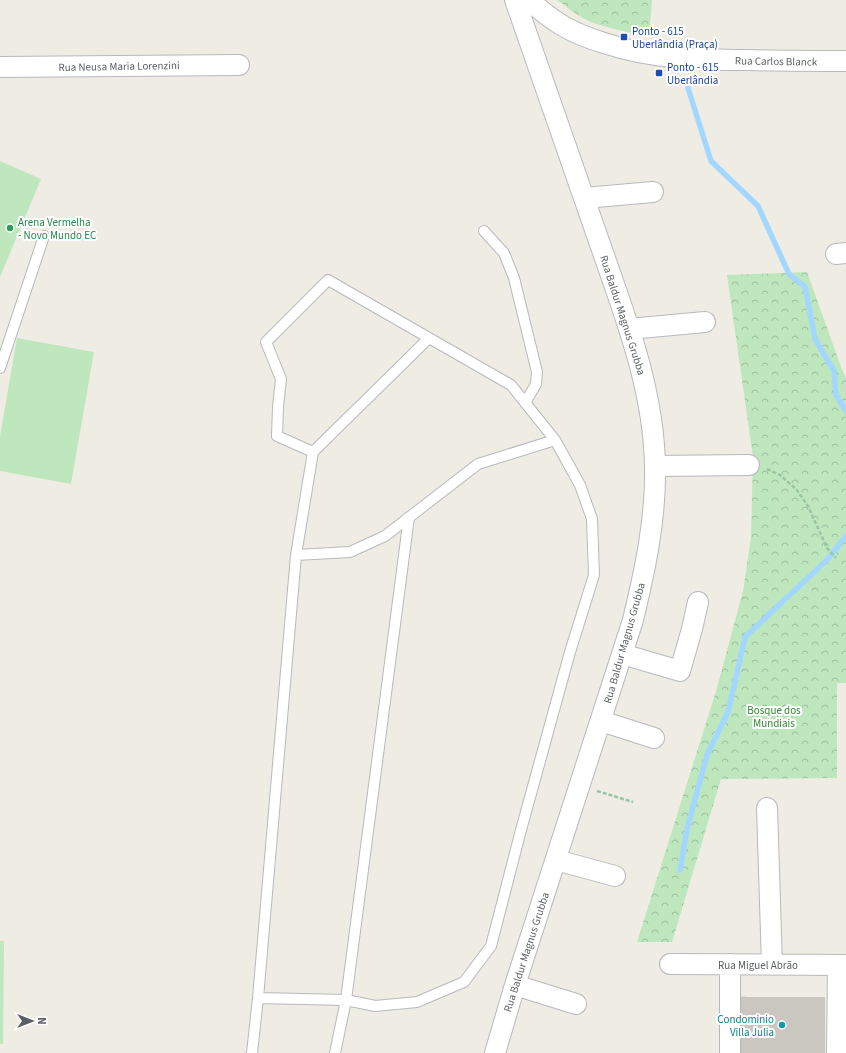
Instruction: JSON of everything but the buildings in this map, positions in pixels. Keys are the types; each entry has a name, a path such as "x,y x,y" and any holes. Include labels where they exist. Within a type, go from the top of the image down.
{"street":[{"name":"Rua Baldur Magnus Grubba","path":"495,1053 515,985 633,620 652,525 655,466 650,408 644,380 629,329 515,0"},
{"name":"Rua Carlos Blanck","path":"528,0 546,15 564,27 597,41 644,54 706,60 846,61"},
{"name":"Rua Neusa Maria Lorenzini","path":"0,67 239,65"},
{"path":"584,198 653,192"},
{"path":"629,329 705,322"},
{"path":"655,466 749,465"},
{"path":"622,654 680,671 698,602"},
{"path":"601,721 654,738"},
{"path":"767,808 772,965"},
{"path":"556,860 615,876"},
{"name":"Rua Miguel Abrão","path":"670,964 842,965"},
{"path":"730,964 730,1053"},
{"path":"837,1053 842,965"},
{"path":"515,985 576,1004"}],"lane":[{"path":"484,230 504,253 514,278 537,372 536,384 525,403"},
{"path":"0,368 44,236"},
{"path":"258,998 346,1000 375,1006 417,1002 464,982 492,946 529,800 570,652 594,574 592,518 580,485 555,440 511,385 328,280 266,342 281,379 277,436 313,452"},
{"path":"252,1053 296,555 313,452 430,338"},
{"path":"296,555 350,552 385,536 478,464 555,440"},
{"path":"335,1053 346,1000 409,517"}],"path":[{"path":"749,465 765,468 780,475 796,489 808,506 827,548 836,558"},
{"path":"579,786 633,802"}],"green space":[{"path":"557,0 652,0 649,37 613,29 591,22"},
{"name":"Arena Vermelha - Novo Mundo EC","path":"0,161 41,179 0,277"},
{"name":"Bosque dos Mundiais","path":"807,272 846,378 846,683 837,683 837,778 721,779 672,942 637,942 717,688 743,591 751,537 753,457 727,275"},
{"path":"17,338 94,352 71,484 0,471 0,436"},
{"path":"0,941 4,941 3,1044 0,1044"}],"waterway":[{"path":"688,88 711,161 758,206 789,274 805,287 815,339 834,371 836,395 846,411"},
{"path":"680,870 687,829 707,755 728,712 745,637 827,560 846,536"}],"place":[{"name":"Ponto - 615 Uberlândia (Praça)","path":"624,37"},
{"name":"Ponto - 615 Uberlândia","path":"659,73"},
{"name":"Arena Vermelha - Novo Mundo EC","path":"10,228"},
{"name":"Condominio Villa Julia","path":"782,1025"}]}
